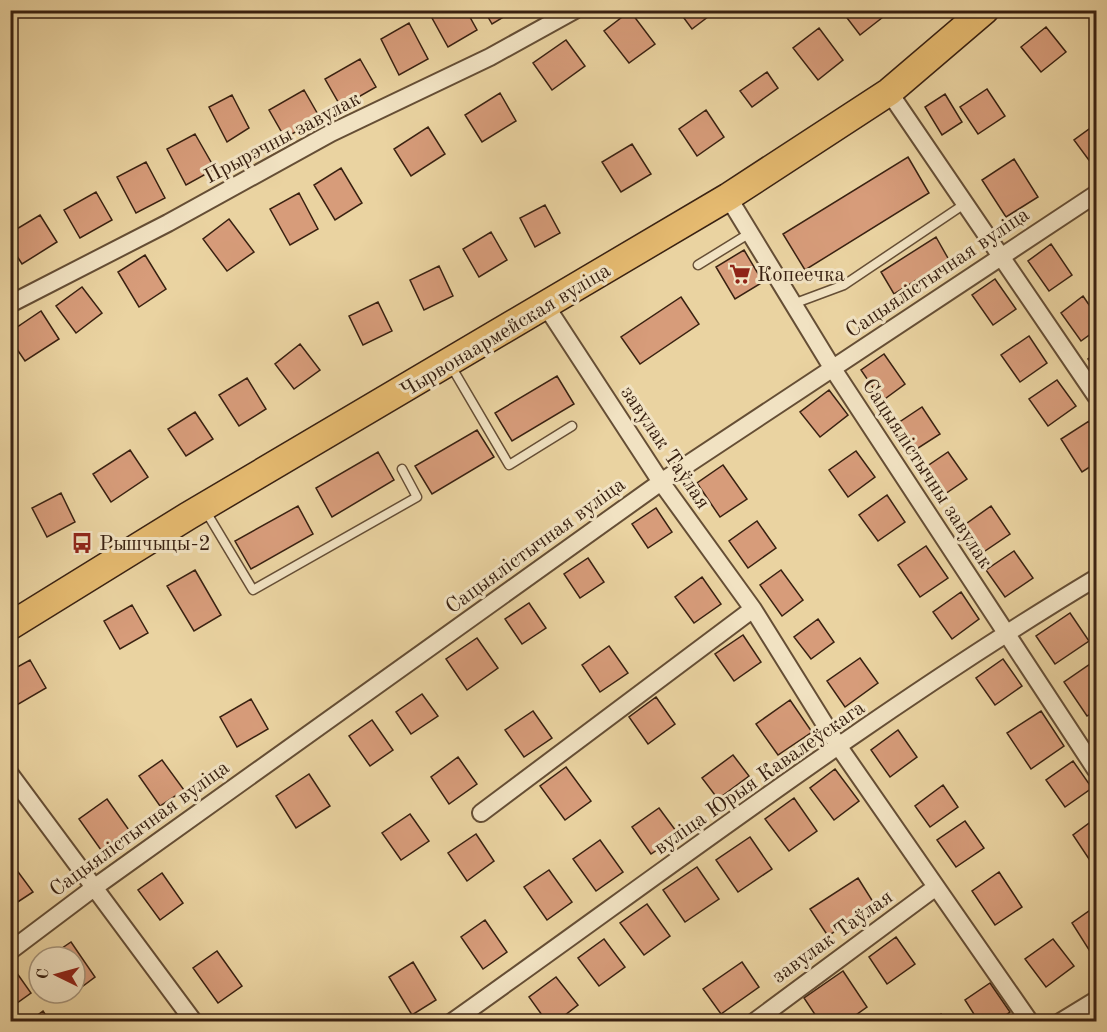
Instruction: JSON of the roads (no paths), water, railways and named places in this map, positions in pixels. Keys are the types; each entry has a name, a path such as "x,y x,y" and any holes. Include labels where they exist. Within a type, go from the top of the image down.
{"highway":[{"name":"Чырвонаармейская вуліца","path":"10,626 63,591 203,507 728,197 889,92 985,10"}],"street":[{"name":"Прырэчны завулак","path":"10,304 168,224 331,133 490,57 575,10"},
{"path":"889,92 1096,396"},
{"name":"Сацыялістычная вуліца","path":"10,951 95,887 661,482 1096,194"},
{"name":"Сацыялістычны завулак","path":"728,197 833,369 1096,770"},
{"name":"завулак Таўлая","path":"546,306 661,482 753,609 839,747 1029,1022"},
{"name":"вуліца Юрыя Кавалеўскага","path":"452,1022 839,747 1006,632 1096,578"},
{"path":"482,813 753,609"},
{"path":"10,774 194,1022"},
{"name":"завулак Таўлая","path":"754,1022 936,887"},
{"path":"1060,1022 1096,1000"}],"lane":[{"path":"793,304 844,285 966,203"},
{"path":"698,266 750,233"},
{"path":"449,363 509,465 572,426"},
{"path":"203,507 254,590 417,497 402,469"}],"place":[{"name":"Копеечка","path":"740,274"},
{"name":"Рышчыцы-2","path":"82,543"}]}
